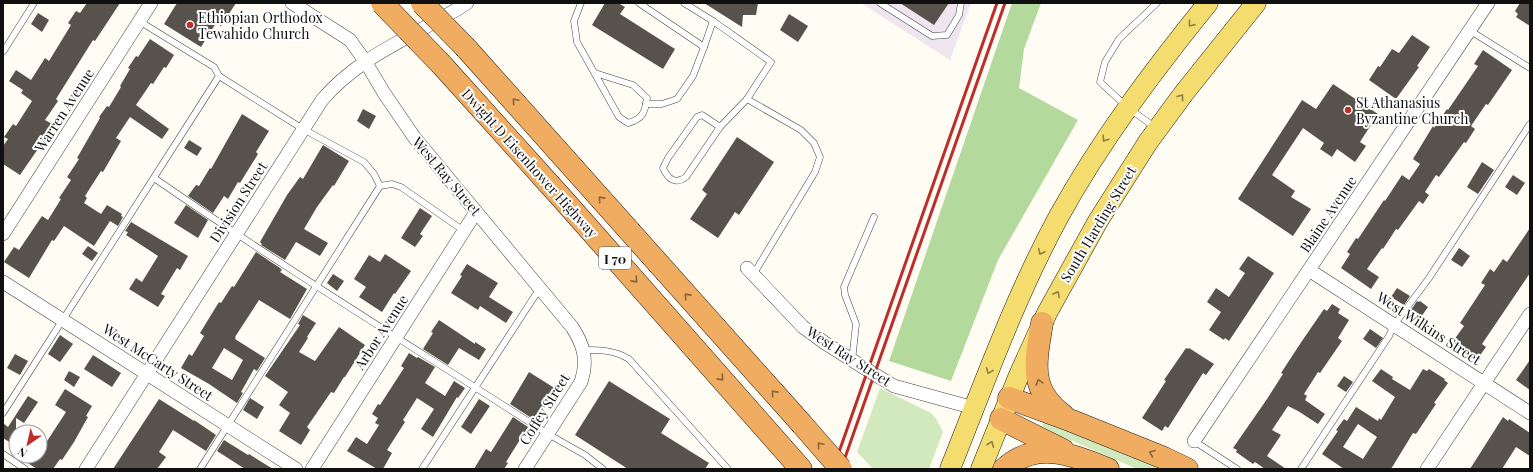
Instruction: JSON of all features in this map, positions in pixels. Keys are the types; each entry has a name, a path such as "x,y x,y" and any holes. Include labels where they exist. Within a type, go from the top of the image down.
{"highway":[{"name":"Dwight D Eisenhower Highway","path":"382,3 441,64 568,205 797,464"},
{"name":"Dwight D Eisenhower Highway","path":"422,3 466,48 841,469"},
{"path":"1042,323 1036,364 1039,386 1054,408 1072,421"},
{"path":"1009,398 1072,421 1188,469"},
{"path":"1001,419 1074,456 1108,469"},
{"path":"1004,469 1021,457 1038,452 1056,452 1074,456"}],"main road":[{"path":"950,469 1007,323 1045,243 1077,184 1096,152 1127,107 1208,3"},
{"name":"South Harding Street","path":"981,469 1009,398 1042,323 1098,221 1148,142 1184,93 1256,3"},
{"path":"974,408 1009,398"},
{"name":"West Ray Street","path":"974,408 1001,419"}],"street":[{"name":"Warren Avenue","path":"3,234 151,3"},
{"name":"West Ray Street","path":"292,3 350,40 407,127 572,326 584,357"},
{"name":"Division Street","path":"86,469 319,105 333,88 351,71 365,61 452,13 467,3"},
{"name":"Blaine Avenue","path":"1194,441 1488,3"},
{"name":"Arbor Avenue","path":"312,469 476,212"},
{"name":"West Wilkins Street","path":"1309,270 1530,413"},
{"name":"West Ray Street","path":"750,272 804,327 852,361 894,386 974,408"},
{"name":"West McCarty Street","path":"3,282 296,469"},
{"path":"1427,469 1530,314"},
{"name":"Coffey Street","path":"525,469 580,382 584,357"}],"lane":[{"path":"3,52 34,3"},
{"path":"581,3 574,21 578,42 595,73 619,116 628,123 636,121 645,112 648,98 633,85 595,73"},
{"path":"639,3 704,47"},
{"path":"684,3 713,21 771,62 747,99 720,127 686,177 681,181 676,181 667,176 663,168 668,158 697,117 702,115 720,127"},
{"path":"880,3 932,36 947,35 959,15 960,3"},
{"path":"1157,3 1119,39 1104,62 1100,82 1127,107 1158,129"},
{"path":"139,21 214,67 219,76 304,129 364,162 374,174 380,186"},
{"path":"646,104 662,104 677,98 693,76 713,21"},
{"path":"1469,30 1530,68"},
{"path":"3,413 219,76"},
{"path":"747,99 801,130 814,143 820,157 814,172 750,272"},
{"path":"1301,469 1389,336 1394,325 1429,278 1530,124"},
{"path":"154,178 316,287 548,434 585,455 603,469"},
{"path":"200,469 380,186 392,184 401,187 464,231"},
{"path":"852,361 856,324 845,295 844,287 874,217"},
{"path":"422,469 540,288"},
{"path":"584,357 603,350 613,352 629,360 728,469"},
{"path":"1194,441 1237,469"},
{"path":"3,454 25,469"}],"shaded area":[{"path":"861,3 971,3 950,60"}],"green space":[{"path":"1012,3 1041,3 1024,49 1019,88 1078,120 998,260 951,381 889,361"},
{"path":"880,388 931,413 937,420 943,432 929,469 873,469 857,452"},
{"path":"1044,420 1164,469 1137,469 1061,436 1042,426"}],"building":[{"path":"87,3 120,3 95,41 93,40 56,99 58,101 45,120 52,124 42,143 20,175 3,164 3,146 8,139 4,137 13,124 16,126 32,101 21,93 23,90 9,81 16,70 31,80 45,58 49,61 71,25 68,23 76,11 80,13"},
{"name":"Ethiopian Orthodox Tewahido Church","path":"177,3 236,3 221,26 216,23 201,47 164,24"},
{"path":"605,3 618,3 625,7 620,14 675,49 663,69 592,25"},
{"path":"704,3 758,3 756,15 743,15 742,27"},
{"path":"900,3 949,3 934,25"},
{"path":"1520,3 1530,3 1530,26 1516,17 1518,14 1515,11"},
{"path":"38,13 49,20 42,32 31,24"},
{"path":"789,14 808,26 798,42 780,30"},
{"path":"1412,35 1430,47 1417,66 1419,67 1396,99 1369,80 1392,49 1399,53"},
{"path":"150,39 174,55 166,68 164,67 153,84 151,83 136,105 169,129 162,139 130,117 116,138 121,141 103,172 101,171 85,196 87,198 84,203 101,214 107,205 122,214 121,216 123,217 118,226 110,221 94,246 64,226 54,241 52,240 29,278 4,262 14,247 19,250 42,216 48,220 61,199 59,198 71,180 67,177 79,159 77,158 100,118 99,117 107,106 109,107 130,69 128,68 136,56 138,57"},
{"path":"1483,50 1512,70 1488,105 1486,104 1471,126 1475,129 1466,143 1464,142 1439,177 1436,175 1425,192 1429,195 1423,204 1419,201 1398,230 1396,229 1383,249 1382,248 1367,269 1379,277 1371,289 1341,268 1350,254 1347,252 1356,238 1358,239 1402,175 1409,180 1420,164 1413,159 1433,126 1434,128 1447,109 1448,110 1478,66 1474,64"},
{"path":"1333,84 1378,114 1360,142 1366,146 1355,162 1337,149 1332,157 1320,149 1324,143 1303,128 1272,175 1295,191 1291,197 1311,209 1293,236 1238,199 1302,100 1316,109"},
{"path":"363,109 376,116 369,129 357,121"},
{"path":"242,114 269,131 256,152 258,154 240,183 238,182 228,199 224,196 213,213 188,196 196,185 199,186 210,168 211,169"},
{"path":"737,137 774,162 739,215 735,212 718,238 690,219 707,194 702,190"},
{"path":"189,140 202,148 197,156 184,148"},
{"path":"323,145 349,161 334,186 333,185 317,207 304,229 328,243 320,256 296,242 285,260 261,245 262,244 260,242 287,195 300,177 303,179"},
{"path":"1482,162 1494,170 1478,194 1467,187"},
{"path":"1513,175 1525,183 1517,195 1505,187"},
{"path":"186,205 208,220 198,238 174,223"},
{"path":"420,208 432,216 420,234 423,236 415,247 401,238"},
{"path":"131,222 188,256 180,270 177,268 161,294 165,296 158,307 129,289 136,278 142,282 158,256 126,235 128,232 125,231"},
{"path":"1530,228 1530,273 1482,344 1486,347 1476,361 1451,344 1464,326 1460,323 1485,285 1481,283 1490,269 1494,272 1503,259 1507,262"},
{"path":"88,246 98,253 92,261 82,254"},
{"path":"1459,248 1470,256 1462,267 1451,260"},
{"path":"256,252 280,268 282,270 280,272 307,289 290,319 259,300 235,337 235,339 265,358 257,371 254,369 241,392 243,393 237,403 209,384 181,368 189,354 192,356 204,336 200,333 219,302 221,303 232,286 234,287","holes":["224,348 243,360 232,380 212,368"]},
{"path":"385,254 411,271 382,312 359,297 366,287 354,279 369,255 380,262"},
{"path":"1248,256 1274,273 1229,341 1225,338 1224,340 1209,330 1221,312 1207,302 1216,288 1229,297 1245,273 1239,269"},
{"path":"467,264 498,283 489,297 513,312 506,323 480,306 478,310 451,293 462,276 460,275"},
{"path":"333,274 344,281 337,291 327,283"},
{"path":"1397,288 1410,296 1404,305 1391,297"},
{"path":"1417,301 1420,301 1428,307 1421,317 1411,310"},
{"path":"1332,304 1340,309 1338,313 1349,320 1338,338 1342,341 1320,373 1318,372 1304,394 1307,396 1305,400 1325,414 1318,424 1288,406 1272,430 1281,435 1267,456 1286,469 1265,469 1255,462 1253,464 1236,452 1237,450 1233,448 1267,399 1283,374 1281,373 1324,309 1327,311"},
{"path":"303,315 316,323 299,352 315,361 339,327 365,345 334,393 331,392 307,427 310,430 301,445 279,431 290,413 279,405 288,392 265,376 300,325 298,324"},
{"path":"439,320 475,344 475,342 486,349 479,360 459,348 448,365 423,349 433,333 431,332"},
{"path":"1370,329 1383,338 1376,348 1363,339"},
{"path":"60,335 73,344 60,362 48,354"},
{"path":"1186,348 1189,348 1214,364 1206,375 1203,373 1168,428 1165,426 1162,431 1142,418 1166,381 1164,380"},
{"path":"409,353 435,367 425,383 445,396 454,381 465,388 458,398 457,397 433,437 421,429 434,409 417,398 403,420 405,422 387,450 392,453 383,469 377,469 347,451 356,437 367,444 379,425 375,423 378,418 372,414 378,404 380,405 404,368 401,366"},
{"path":"15,354 28,361 20,375 7,368"},
{"path":"93,355 121,373 112,387 84,369"},
{"path":"1530,360 1530,390 1516,380"},
{"path":"1381,369 1393,377 1392,379 1410,390 1423,369 1427,371 1429,369 1445,379 1444,380 1448,383 1434,403 1436,404 1416,434 1413,433 1391,469 1344,469 1322,454 1338,431 1336,430 1344,419 1347,421 1356,407 1378,421 1379,418 1381,420 1395,397 1372,381","holes":["1358,424 1377,437 1363,459 1343,447"]},
{"path":"69,371 80,377 74,387 64,380"},
{"path":"529,372 556,389 536,421 510,404"},
{"path":"1344,376 1353,382 1346,392 1337,386"},
{"path":"609,381 670,419 661,433 709,463 705,469 628,469 575,435"},
{"path":"65,389 92,406 86,416 88,417 62,460 60,459 53,469 37,469 29,464 48,464 48,440 66,412 55,405"},
{"path":"28,396 38,402 24,423 16,418 16,424 10,424"},
{"path":"250,398 264,407 257,419 243,410"},
{"path":"159,399 216,435 206,451 173,430 159,452 166,457 157,469 113,469"},
{"path":"479,399 490,406 471,434 461,427"},
{"path":"513,417 528,427 506,462 508,463 504,469 474,469 486,449 491,452"},
{"path":"1503,417 1508,421 1509,419 1530,433 1530,456 1516,447 1502,469 1470,469"},
{"path":"3,423 8,427 8,441 3,438"},
{"path":"224,440 273,469 245,469 217,451"}],"railway":[{"path":"833,469 997,3"},
{"path":"841,469 1005,3"}],"place":[{"name":"Ethiopian Orthodox Tewahido Church","path":"190,25"},
{"name":"St Athanasius Byzantine Church","path":"1348,110"}]}
